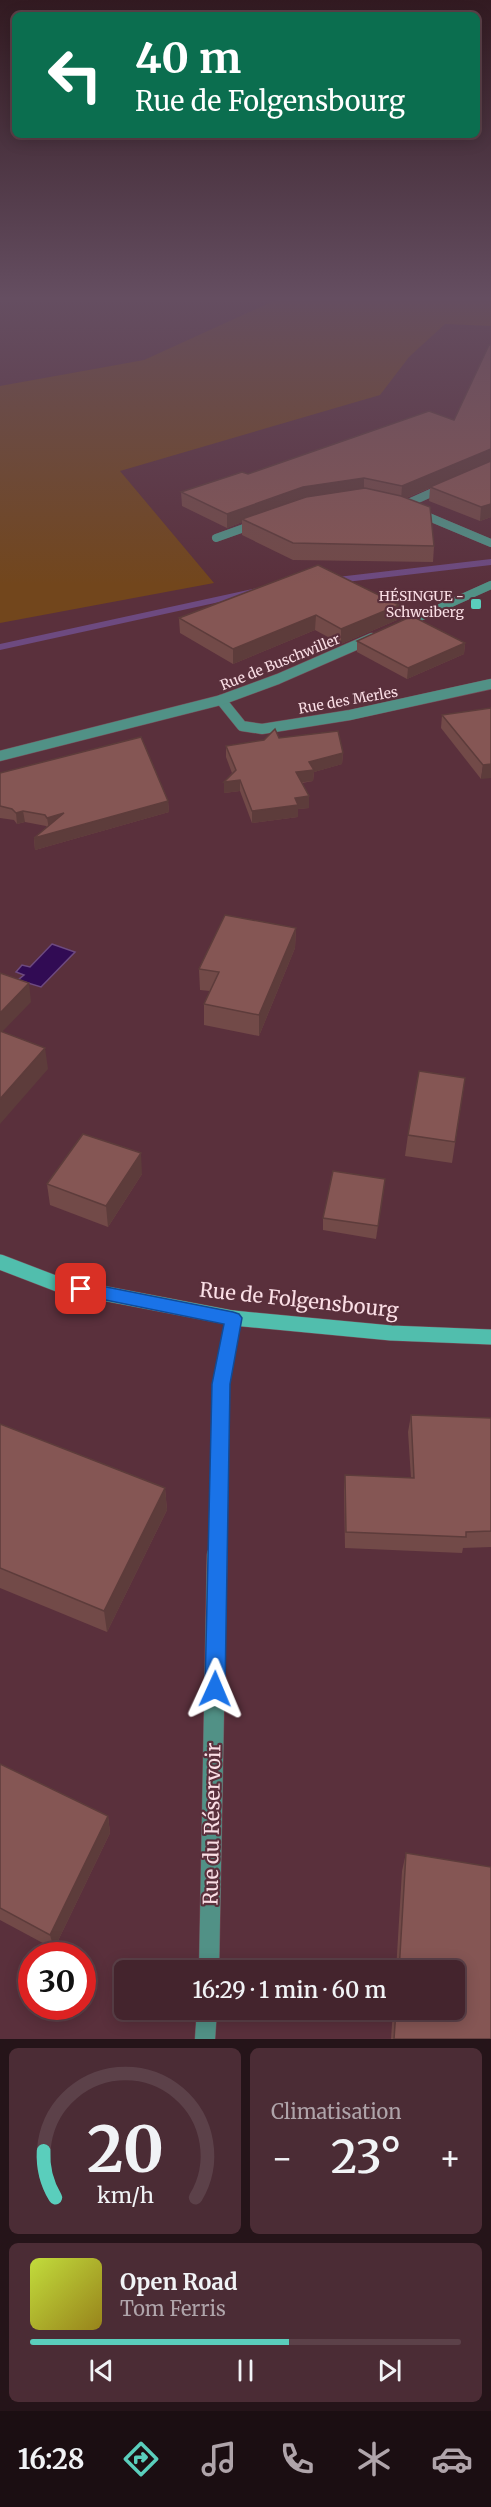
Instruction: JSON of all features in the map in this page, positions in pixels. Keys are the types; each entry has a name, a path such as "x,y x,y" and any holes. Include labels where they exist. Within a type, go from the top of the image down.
{"main road":[{"name":"Rue de Folgensbourg","path":"0,1262 60,1284 233,1318 391,1333 491,1336"}],"street":[{"path":"402,506 452,484"},
{"path":"393,504 491,543"},
{"path":"216,538 260,522"},
{"path":"391,630 491,585"},
{"name":"Rue de Buschwiller","path":"0,756 221,700 278,680 380,634"},
{"name":"Rue des Merles","path":"221,700 242,726 262,729 350,715 491,684"},
{"name":"Rue du Réservoir","path":"209,1960 221,1384 233,1318"},
{"path":"205,2039 206,2020"}],"shaded area":[{"path":"0,395 379,395 120,471 214,583 0,623"},
{"path":"52,944 75,952 41,987 18,980 24,975 16,972 22,965 30,967"}],"building":[{"path":"466,395 491,395 491,449 402,486 364,478 303,487 227,514 181,492 242,472 248,474 429,411 454,420"},
{"path":"491,461 491,504 481,507 430,487"},
{"path":"365,488 401,496 430,507 434,546 293,543 242,519 306,497"},
{"path":"318,565 399,605 341,629 316,615 233,649 179,618"},
{"path":"412,616 465,643 408,668 357,641"},
{"path":"491,708 491,764 483,765 442,715"},
{"path":"275,729 279,738 338,731 343,753 309,762 314,770 296,772 309,796 295,798 298,805 252,811 240,780 224,782 236,770 226,746 264,740"},
{"path":"141,737 168,801 34,838 64,813 47,818 45,815 23,811 16,813 12,809 0,806 0,773"},
{"path":"225,915 296,928 259,1015 204,1004 219,972 199,969"},
{"path":"0,973 29,983 0,1013"},
{"path":"0,1031 45,1048 0,1099"},
{"path":"419,1071 465,1078 455,1142 408,1135"},
{"path":"83,1134 141,1153 106,1206 47,1184"},
{"path":"333,1171 385,1179 378,1226 323,1218"},
{"path":"411,1415 491,1418 491,1531 466,1532 466,1537 346,1532 345,1475 414,1478"},
{"path":"0,1424 165,1488 104,1611 0,1568"},
{"path":"0,1764 108,1816 50,1935 0,1908"},
{"path":"406,1853 491,1867 491,2039 394,2039 395,2020 465,2020 465,1960 400,1960"}],"waterway":[{"path":"329,581 491,562"},
{"path":"0,647 257,591"}],"place":[{"name":"HÉSINGUE - Schweiberg","path":"476,604"}],"route":[{"path":"81,1289 233,1318 221,1384 215,1689"}]}
